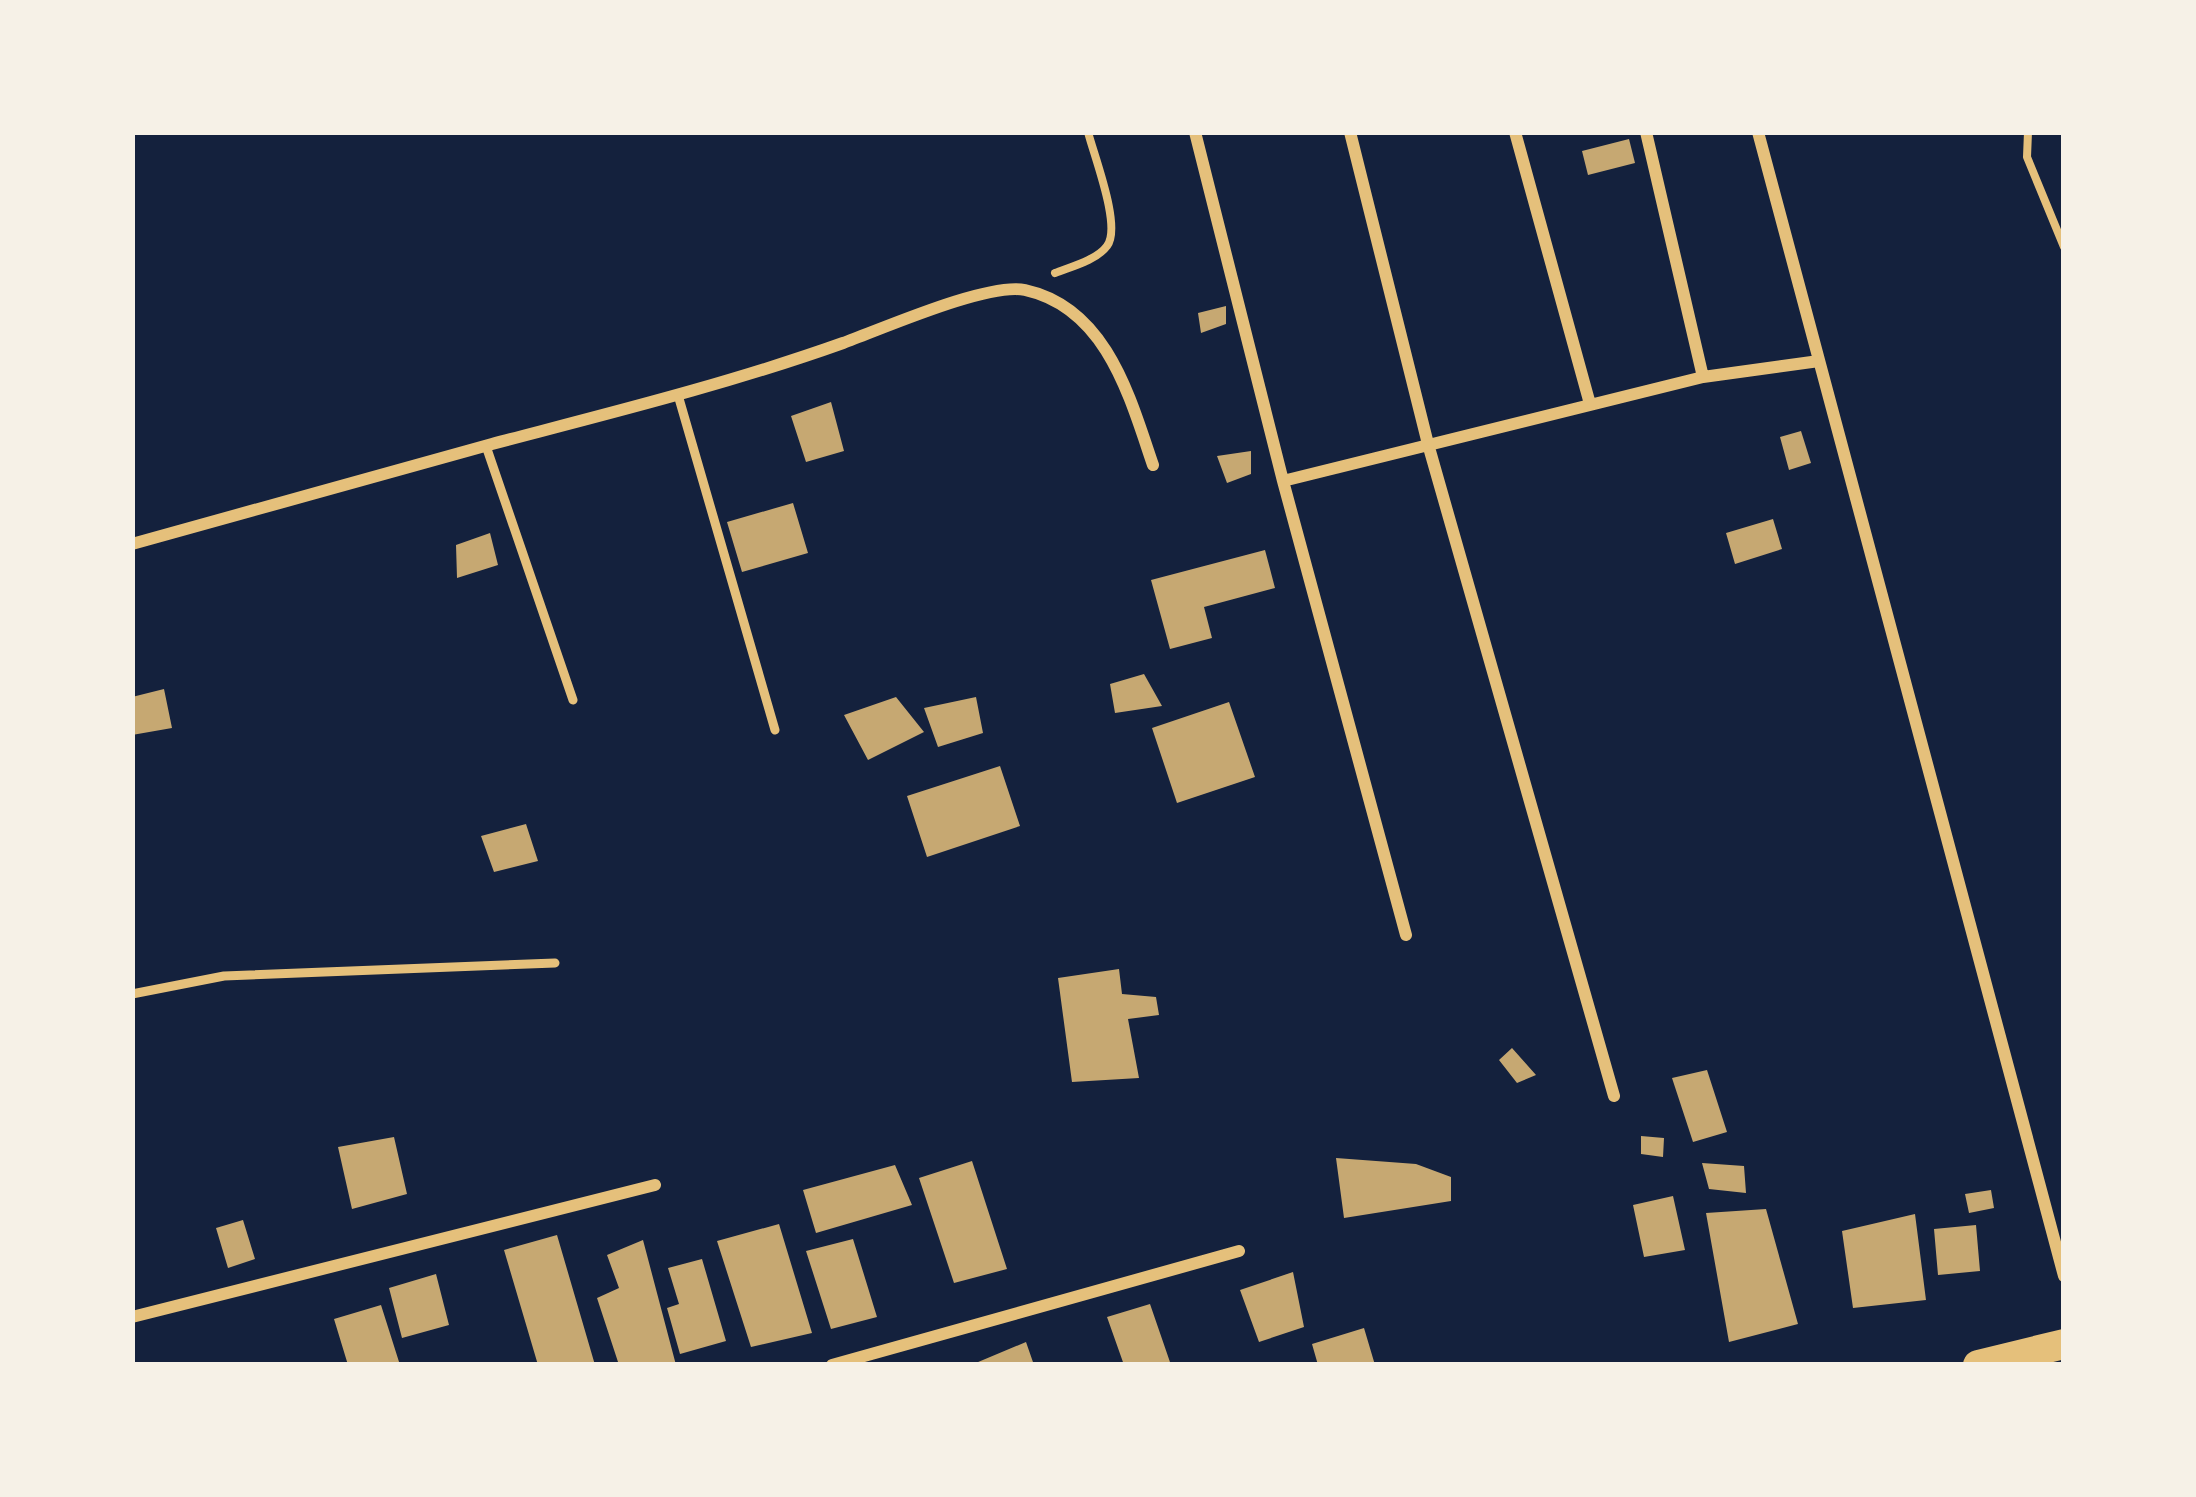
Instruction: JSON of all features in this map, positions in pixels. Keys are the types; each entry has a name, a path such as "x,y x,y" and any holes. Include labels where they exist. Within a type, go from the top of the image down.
{"main road":[{"path":"1978,1365 2047,1353"}],"street":[{"path":"1195,132 1282,481 1406,935"},
{"path":"1349,132 1429,444 1614,1096"},
{"path":"1515,132 1590,404"},
{"path":"1646,132 1703,377"},
{"path":"1757,132 2064,1276"},
{"path":"132,544 678,395 804,357 957,302 1020,288 1063,308 1109,351 1124,379 1153,465"},
{"path":"1282,481 1703,377 1819,361"},
{"path":"132,1317 656,1185"},
{"path":"832,1365 1240,1251"}],"lane":[{"path":"678,395 775,730"},
{"path":"486,446 573,700"},
{"path":"132,994 224,976 555,963"}],"path":[{"path":"1020,288 1107,246 1114,229 1088,132"},
{"path":"2028,132 2026,157 2064,248"}],"building":[{"path":"1629,139 1635,163 1588,175 1582,151"},
{"path":"1226,306 1226,324 1201,333 1198,313"},
{"path":"831,402 844,451 806,462 791,416"},
{"path":"1801,431 1811,463 1789,470 1780,437"},
{"path":"1251,451 1251,474 1227,483 1217,456"},
{"path":"793,503 808,553 742,572 727,522"},
{"path":"1773,519 1782,549 1735,564 1726,533"},
{"path":"490,533 498,565 457,578 456,545"},
{"path":"1265,550 1275,588 1204,607 1212,638 1170,649 1151,580"},
{"path":"1144,674 1162,706 1115,713 1110,684"},
{"path":"164,689 172,728 132,735 132,697"},
{"path":"896,697 924,732 868,760 844,715"},
{"path":"976,697 983,733 938,747 924,708"},
{"path":"1229,702 1255,777 1177,803 1152,728"},
{"path":"1000,766 1020,826 927,857 907,796"},
{"path":"526,824 538,861 494,872 481,836"},
{"path":"1119,969 1122,994 1156,997 1159,1015 1128,1019 1139,1078 1072,1082 1058,978"},
{"path":"1512,1048 1536,1075 1517,1083 1499,1060"},
{"path":"1707,1070 1727,1132 1693,1142 1672,1078"},
{"path":"1641,1136 1664,1138 1663,1157 1641,1154"},
{"path":"394,1137 407,1194 352,1209 338,1147"},
{"path":"1336,1158 1416,1164 1451,1177 1451,1201 1344,1218"},
{"path":"972,1161 1007,1269 954,1283 919,1178"},
{"path":"1702,1163 1744,1166 1746,1193 1709,1189"},
{"path":"895,1165 912,1205 816,1233 803,1190"},
{"path":"1991,1190 1994,1208 1969,1213 1965,1194"},
{"path":"1673,1196 1685,1250 1644,1257 1633,1205"},
{"path":"1766,1209 1798,1324 1729,1342 1706,1213"},
{"path":"1915,1214 1926,1300 1853,1308 1842,1231"},
{"path":"243,1220 255,1259 228,1268 216,1228"},
{"path":"779,1224 812,1333 751,1347 717,1241"},
{"path":"1976,1225 1980,1271 1938,1275 1934,1229"},
{"path":"557,1235 595,1365 538,1365 504,1250"},
{"path":"853,1239 877,1317 831,1329 806,1251"},
{"path":"643,1240 676,1365 619,1365 597,1298 619,1288 607,1255"},
{"path":"702,1259 726,1341 680,1354 667,1308 679,1304 668,1268"},
{"path":"1293,1272 1304,1327 1259,1342 1240,1290"},
{"path":"436,1274 449,1325 402,1338 389,1288"},
{"path":"1150,1304 1171,1365 1124,1365 1107,1317"},
{"path":"381,1305 400,1365 348,1365 334,1319"},
{"path":"1364,1328 1375,1365 1318,1365 1312,1344"},
{"path":"1026,1342 1034,1365 971,1365"}]}
